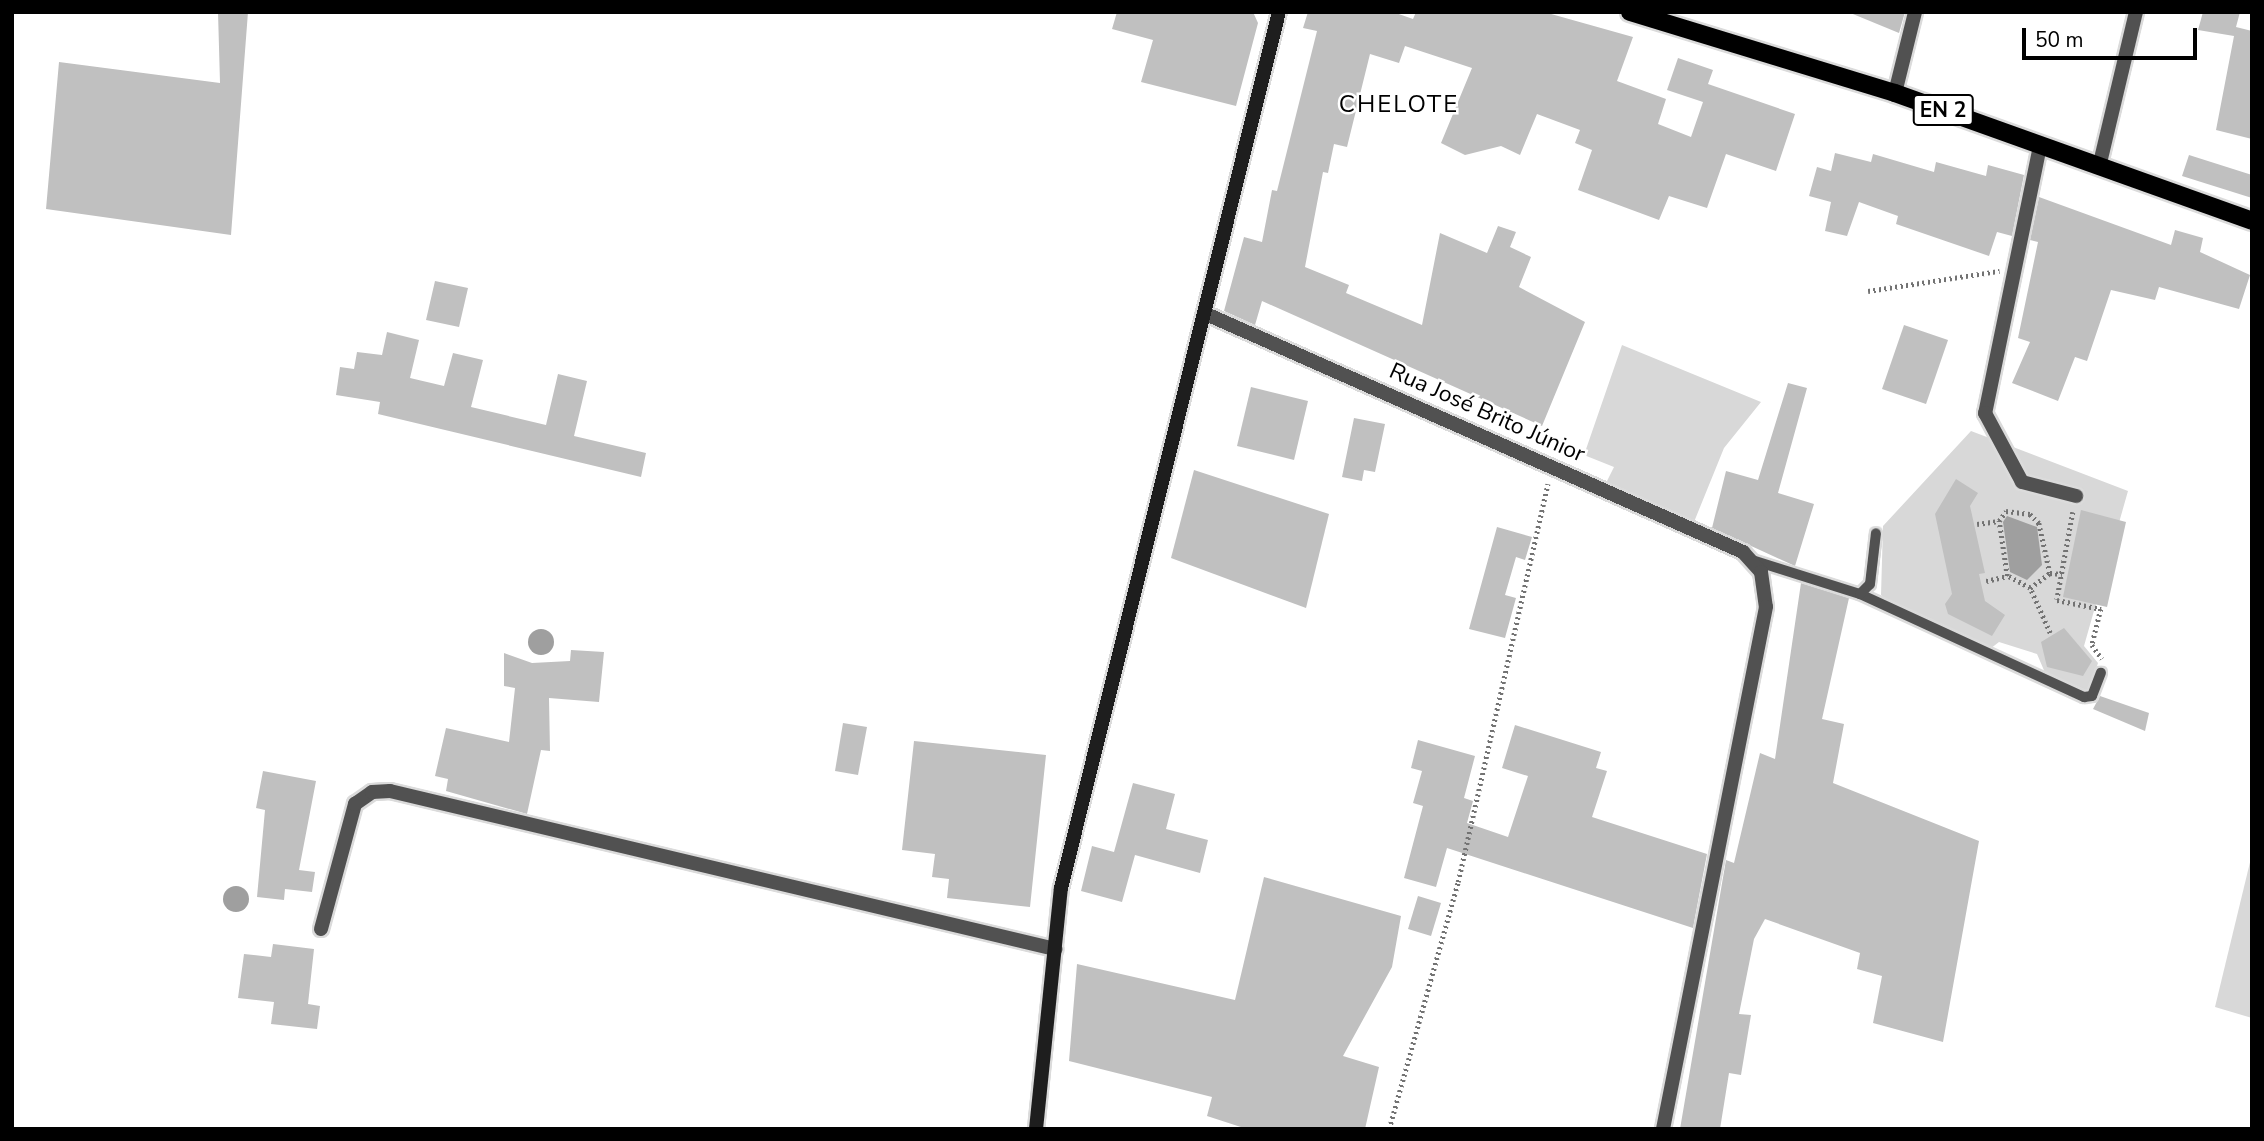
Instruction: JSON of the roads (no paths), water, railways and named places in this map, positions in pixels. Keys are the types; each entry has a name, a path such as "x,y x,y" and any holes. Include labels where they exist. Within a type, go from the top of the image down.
{"main road":[{"name":"EN 2","path":"1630,12 1895,93 2252,221"}],"street":[{"path":"1269,12 1273,36"},
{"path":"1036,1129 1061,888 1279,12"},
{"path":"1895,93 1915,12"},
{"path":"2099,167 2136,12"},
{"path":"2040,146 1985,413 2022,482 2076,496"},
{"name":"Rua José Brito Júnior","path":"1204,313 1549,466 1749,559"},
{"path":"1663,1129 1766,607 1761,572 1749,559"},
{"path":"321,929 355,804 372,792 390,791 1055,949"}],"lane":[{"path":"1860,594 1870,584 1876,533"},
{"path":"1749,559 1860,594 2084,697 2092,696 2101,673"}],"district":[{"name":"CHELOTE","path":"1399,105"}]}
